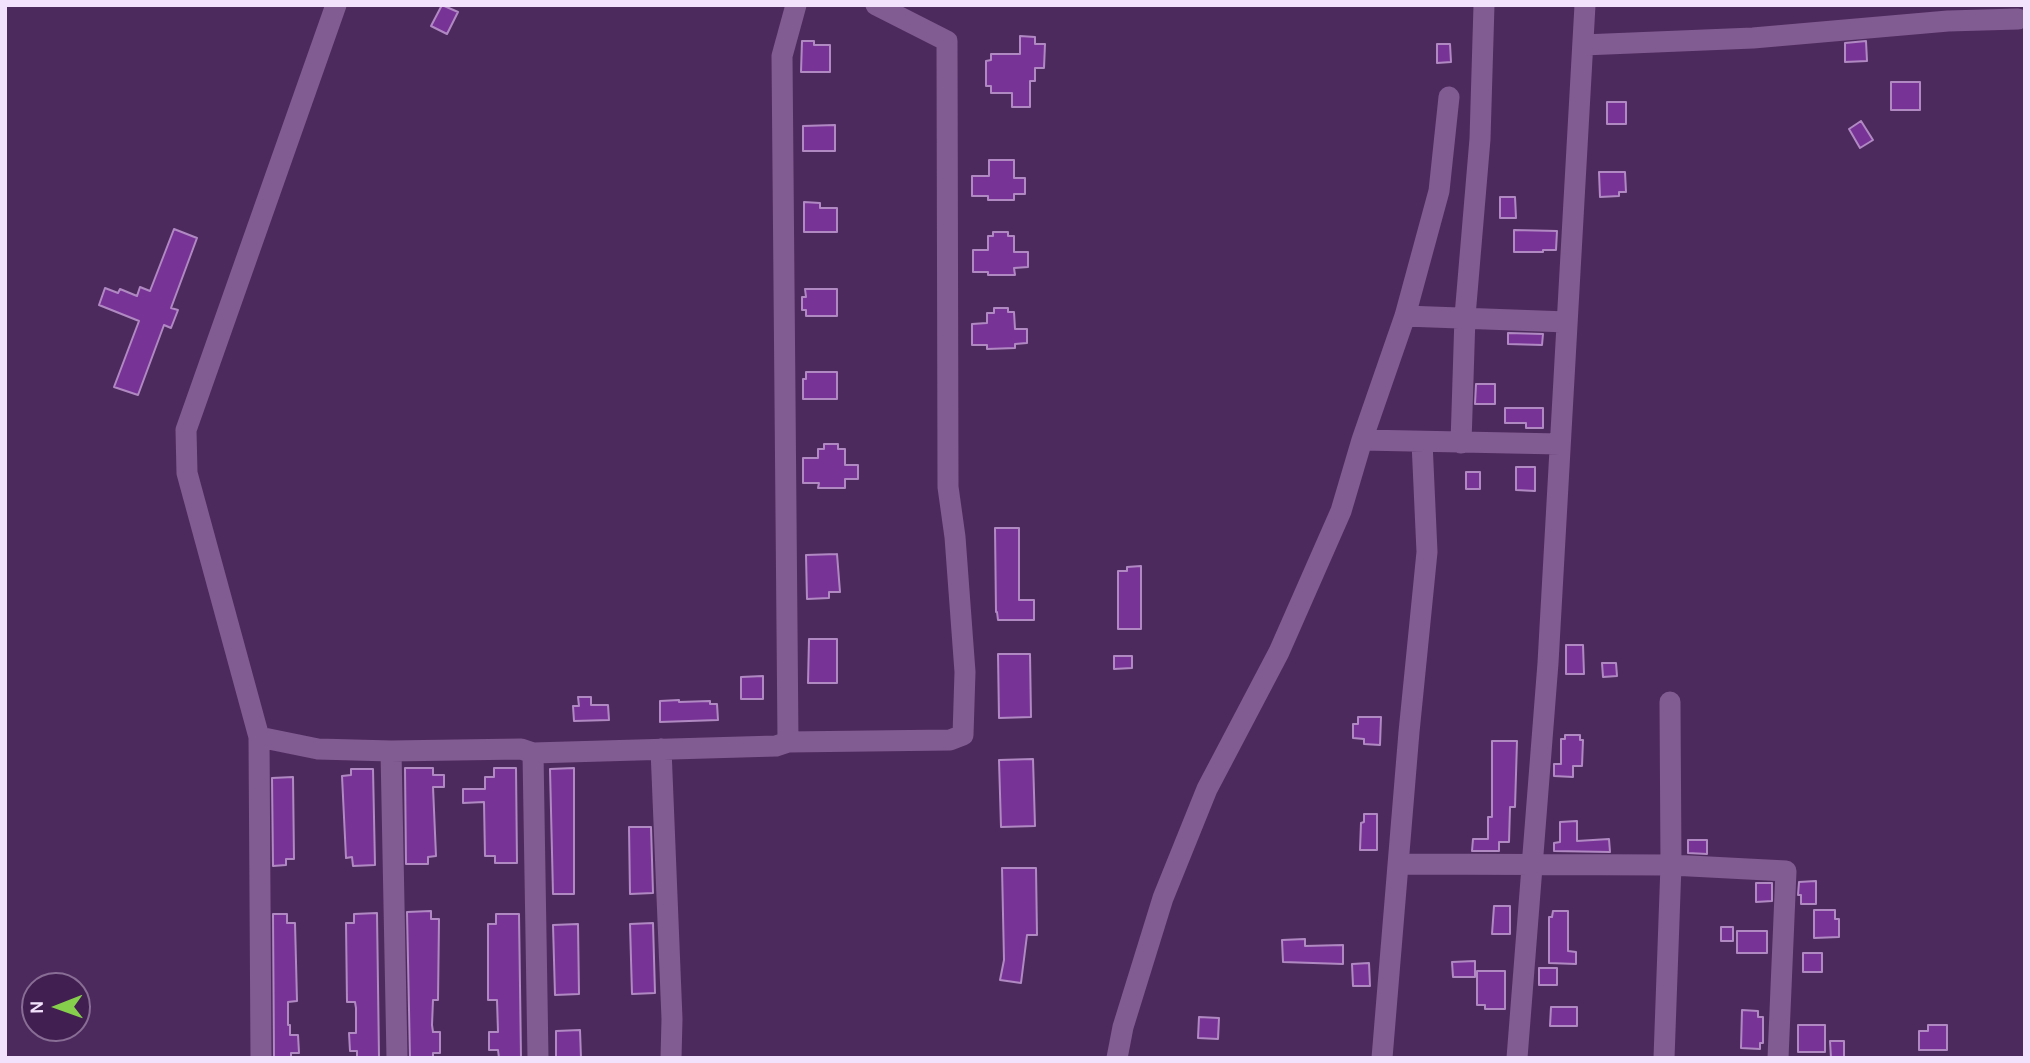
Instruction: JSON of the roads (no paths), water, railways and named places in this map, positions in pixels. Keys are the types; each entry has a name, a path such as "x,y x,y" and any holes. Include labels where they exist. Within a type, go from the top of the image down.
{"street":[{"path":"261,1058 259,737 187,473 186,430 336,5"},
{"path":"788,742 782,56 796,5"},
{"path":"259,737 318,749 521,749 533,753 776,746 788,742 950,740 962,735 965,672 955,537 948,487 947,41 876,5"},
{"path":"1461,443 1465,316 1480,139 1484,5"},
{"path":"1517,1058 1548,663 1585,5"},
{"path":"1583,45 1753,38 1948,21 2018,19"},
{"path":"1116,1058 1163,898 1207,789 1279,652 1341,511 1362,440 1405,316 1439,191 1449,97"},
{"path":"1405,316 1465,316 1567,322"},
{"path":"1362,440 1560,444"},
{"path":"1382,1058 1427,552 1422,442"},
{"path":"1664,1058 1671,864 1670,702"},
{"path":"661,749 672,1019 671,1058"},
{"path":"391,751 397,1058"},
{"path":"533,753 538,1058"},
{"path":"1399,864 1671,864 1786,871 1778,1058"}]}
